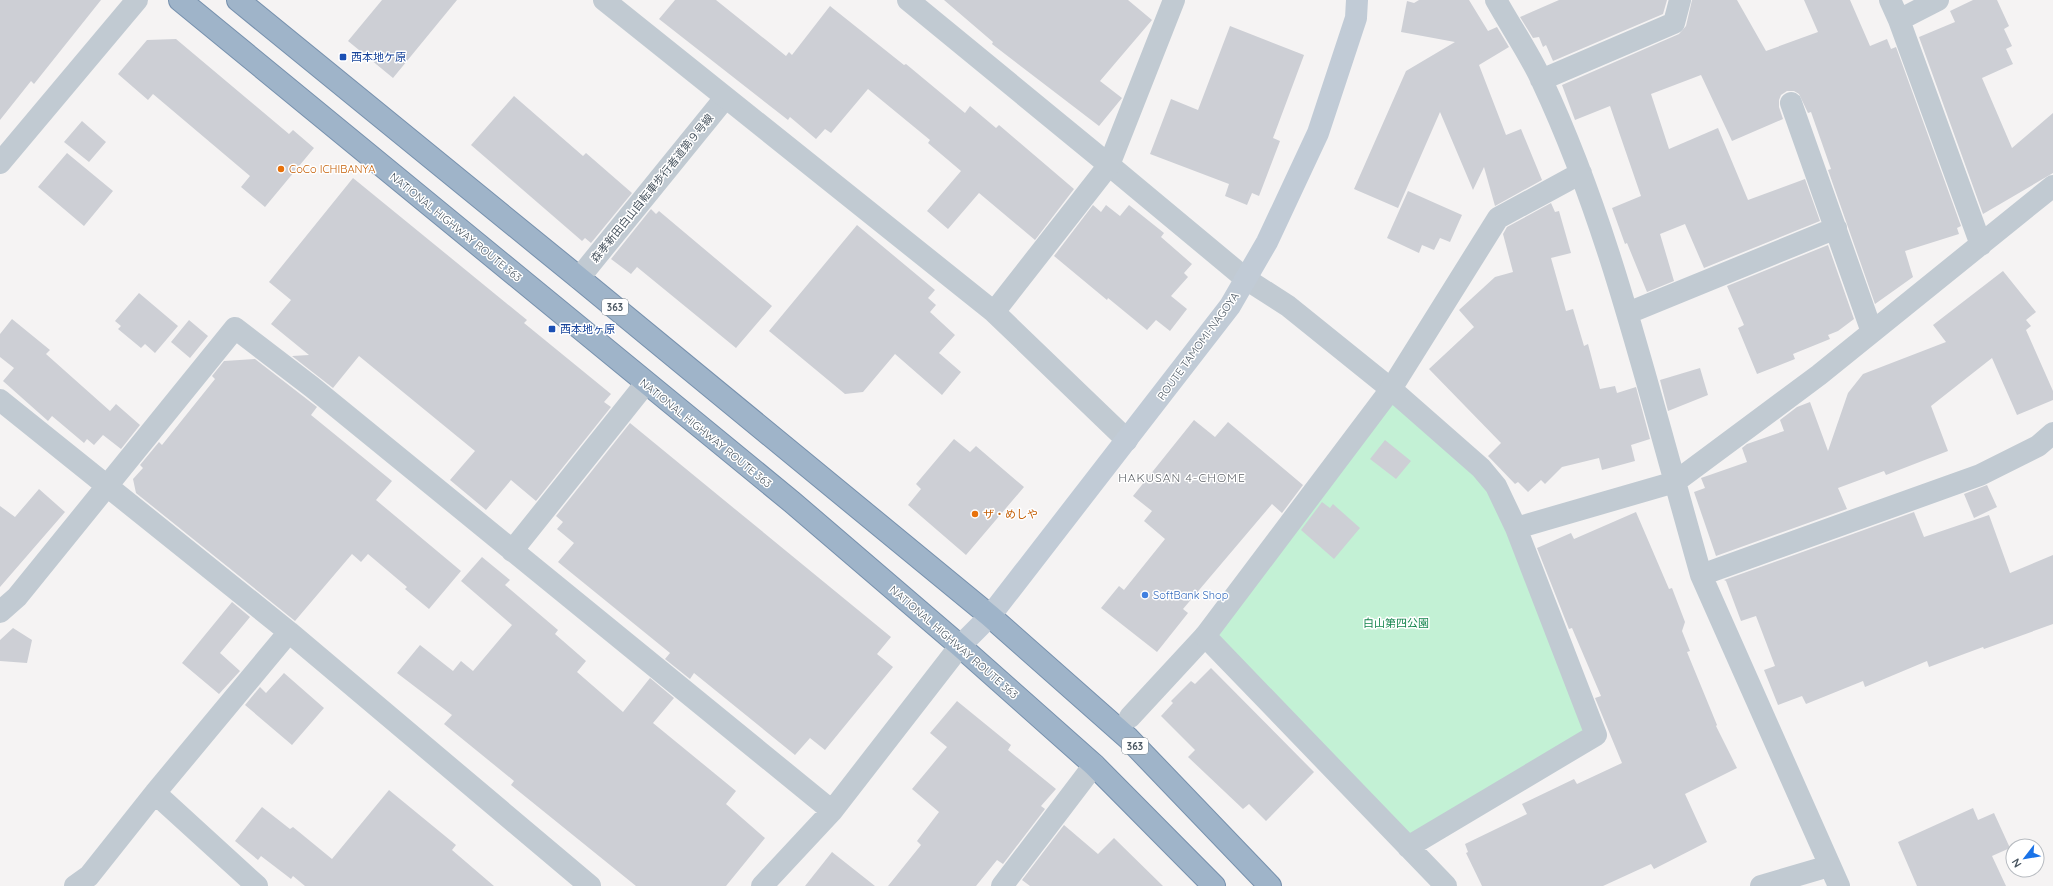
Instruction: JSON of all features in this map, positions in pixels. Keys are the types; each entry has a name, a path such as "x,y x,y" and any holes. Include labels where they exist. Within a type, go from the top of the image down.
{"highway":[{"name":"NATIONAL HIGHWAY ROUTE 363","path":"180,0 646,384 792,502 960,646 1094,764 1214,886"},
{"name":"363","path":"238,0 990,616 1128,738 1270,886"}],"main road":[{"name":"ROUTE TAMOMI-NAGOYA","path":"960,646 990,616 1128,440 1230,306 1267,242 1318,133 1356,18 1357,0"}],"street":[{"path":"2,155 137,0"},
{"path":"604,0 724,98 994,312 1128,440"},
{"path":"908,0 1246,279 1288,306 1391,390 1482,468 1496,486 1516,528 1596,734 1408,847"},
{"path":"994,312 1109,165 1174,0"},
{"path":"1496,0 1542,80 1581,173 1628,313 1701,575 1839,886"},
{"path":"1542,80 1674,23 1680,0"},
{"path":"1890,0 1899,20 1981,245"},
{"path":"1899,20 1938,0"},
{"name":"森孝新田白山自転車歩行者道第９号線","path":"579,278 724,98"},
{"path":"1791,103 1872,332"},
{"path":"1130,717 1205,636 1391,390 1498,218 1581,173"},
{"path":"1516,528 1675,482 1819,375 1981,245 2051,196"},
{"path":"1628,313 1836,228"},
{"path":"0,612 17,597 107,484 235,328 312,387 832,811"},
{"path":"512,551 646,384"},
{"path":"0,400 107,484 290,632 590,886"},
{"path":"1701,575 1980,475 2038,446 2053,433"},
{"path":"75,886 89,876 155,793 290,632"},
{"path":"1205,636 1446,886"},
{"path":"762,886 832,811 960,646"},
{"path":"1002,886 1094,764"},
{"path":"155,793 257,886"},
{"path":"1761,886 1829,866"}],"green space":[{"name":"白山第四公園","path":"1392,392 1468,458 1515,529 1596,735 1410,846 1207,636"}],"building":[{"path":"0,0 101,0 34,84 31,81 0,120"},
{"path":"382,0 457,0 393,78 348,41"},
{"path":"675,0 716,0 786,56 789,52 792,55 830,6 904,65 906,64 965,113 970,106 996,128 999,125 1074,189 1035,240 979,193 948,229 927,211 961,171 928,143 930,140 868,89 831,133 825,129 816,139 790,117 788,120 659,19"},
{"path":"944,0 1128,0 1152,20 1100,81 1122,98 1099,126 992,44 993,42"},
{"path":"1419,0 1469,0 1488,31 1497,27 1509,47 1479,65 1506,135 1521,129 1542,180 1495,206 1484,167 1473,190 1440,112 1398,208 1354,189 1406,71 1455,42 1401,32 1407,1 1414,3"},
{"path":"1559,0 1667,0 1663,14 1553,61 1546,45 1543,47 1539,37 1533,38 1520,17"},
{"path":"1692,0 1737,0 1766,51 1818,32 1804,0 1850,0 1870,46 1887,39 1891,49 1896,47 1961,226 1957,228 1959,234 1905,251 1913,277 1875,304 1828,170 1831,169 1811,112 1808,113 1799,94 1794,91 1787,91 1781,95 1779,107 1783,119 1732,141 1701,75 1651,94 1669,149 1718,128 1748,200 1805,179 1820,221 1704,268 1685,224 1660,234 1674,281 1647,292 1627,243 1625,244 1612,208 1641,196 1610,106 1575,120 1562,85 1679,34 1686,26"},
{"path":"1973,0 1997,0 2009,26 2004,29 2012,46 2006,49 2013,64 1982,78 2012,148 2053,113 2053,173 1983,214 1919,37 1955,22 1950,11"},
{"path":"1230,26 1304,55 1273,138 1280,141 1259,196 1252,193 1247,205 1225,196 1229,184 1150,154 1171,99 1198,110"},
{"path":"176,39 289,134 293,130 314,148 265,207 241,187 250,176 153,94 148,100 118,74 147,40"},
{"path":"514,96 583,156 586,153 632,193 591,243 585,238 582,241 471,145"},
{"path":"82,121 106,142 89,162 64,142"},
{"path":"67,153 113,191 84,226 38,187"},
{"path":"353,178 527,320 524,323 611,394 604,402 611,407 536,501 511,480 486,510 450,480 475,451 359,356 333,388 292,356 309,355 271,324 291,300 269,282"},
{"path":"1408,191 1462,215 1450,242 1440,238 1434,250 1422,245 1419,253 1387,238"},
{"path":"1551,203 1555,212 1559,211 1571,253 1551,258 1566,311 1573,309 1584,346 1588,344 1600,389 1615,386 1617,393 1636,387 1650,439 1631,445 1635,461 1602,470 1599,458 1562,467 1545,484 1541,480 1528,492 1518,482 1515,484 1488,456 1501,443 1429,369 1474,327 1459,310 1495,277 1513,272 1503,234 1507,227"},
{"path":"1093,205 1101,212 1106,205 1120,216 1129,205 1164,233 1161,237 1192,264 1184,273 1188,277 1171,296 1187,309 1170,331 1156,320 1147,330 1108,298 1107,300 1054,256"},
{"path":"651,209 656,214 659,211 772,306 736,348 637,267 631,274 611,259"},
{"path":"857,225 935,290 928,298 936,305 930,312 955,335 939,353 961,372 942,395 895,354 863,392 845,394 769,331"},
{"path":"1828,245 1854,319 1838,331 1828,335 1830,339 1793,354 1795,359 1757,374 1738,328 1744,325 1727,286"},
{"path":"2003,271 2036,312 2026,320 2031,326 2026,330 2053,391 2053,400 2017,415 1992,358 1931,406 1948,451 1886,475 1884,471 1838,488 1847,509 1716,556 1694,492 1705,488 1701,478 1747,462 1742,448 1747,444 1784,431 1780,420 1797,407 1810,402 1828,451 1848,393 1863,374 1946,342 1933,325"},
{"path":"139,293 178,326 155,353 145,344 141,348 118,329 121,326 115,321"},
{"path":"12,319 50,350 46,354 110,411 116,404 140,425 121,449 103,435 94,445 87,439 84,443 52,416 48,421 3,381 14,368 0,357 0,334"},
{"path":"189,320 208,336 190,358 171,342"},
{"path":"255,359 317,407 311,415 392,481 376,500 461,571 429,609 405,589 407,587 368,554 361,562 352,554 295,621 136,493 133,479 143,468 140,465 159,442 162,445 215,379 212,376 224,361"},
{"path":"1700,368 1708,395 1668,411 1660,380"},
{"path":"1194,420 1215,437 1228,422 1303,485 1282,513 1272,504 1183,609 1188,613 1157,652 1101,608 1119,586 1124,590 1165,539 1144,521 1152,511 1133,496"},
{"path":"630,423 891,637 877,654 893,667 825,750 810,738 795,755 694,673 690,679 665,659 670,653 558,562 574,543 557,529 563,522 556,516"},
{"path":"954,439 970,452 976,446 1024,487 966,555 908,505 921,489 916,484"},
{"path":"1385,440 1411,461 1396,479 1370,459"},
{"path":"1987,485 1997,507 1974,518 1964,494"},
{"path":"39,489 65,512 0,587 0,506 15,517"},
{"path":"1322,502 1330,508 1333,504 1360,528 1334,559 1301,530"},
{"path":"1636,512 1669,589 1672,588 1685,622 1682,631 1690,651 1687,652 1717,725 1716,726 1737,768 1685,794 1707,842 1654,869 1651,864 1603,886 1482,886 1466,853 1468,852 1465,844 1527,814 1522,804 1574,779 1577,784 1622,763 1595,698 1601,696 1572,628 1569,629 1537,548 1571,533 1574,539"},
{"path":"1914,512 1924,537 1989,515 2010,573 2053,555 2053,624 1984,649 1983,647 1929,667 1927,661 1865,687 1863,681 1806,704 1802,696 1778,705 1764,670 1775,666 1756,616 1741,621 1726,581 1724,580"},
{"path":"482,557 510,580 505,585 558,630 555,634 586,661 577,672 623,712 650,678 674,698 653,723 736,791 726,804 765,838 726,886 636,886 511,785 514,781 444,724 452,715 397,673 420,645 453,671 461,661 473,671 512,625 461,581"},
{"path":"232,602 250,617 220,653 240,671 219,694 182,663"},
{"path":"13,628 32,640 27,663 0,661 0,640"},
{"path":"1211,668 1314,772 1266,821 1249,804 1243,809 1188,757 1195,750 1161,716 1173,703 1171,701 1191,681 1195,684"},
{"path":"284,673 324,708 292,745 245,705 260,687 266,693"},
{"path":"957,701 1011,745 1008,750 1056,789 1041,806 1045,809 1003,864 997,860 976,886 888,886 921,845 917,841 939,812 912,789 947,747 930,733"},
{"path":"389,790 456,845 452,850 494,886 305,886 293,876 291,879 261,856 258,860 235,841 262,807 290,829 293,827 332,859"},
{"path":"1973,808 1978,820 1994,813 2005,838 2005,850 1992,856 2006,886 1917,886 1898,842"},
{"path":"1064,825 1098,854 1114,838 1163,886 1030,886 1022,880"},
{"path":"832,852 875,886 805,886"}],"place":[{"name":"西本地ケ原","path":"343,57"},
{"name":"CoCo ICHIBANYA","path":"281,169"},
{"name":"西本地ヶ原","path":"552,329"},
{"name":"ザ・めしや","path":"975,514"},
{"name":"SoftBank Shop","path":"1145,595"}],"district":[{"name":"HAKUSAN 4-CHOME","path":"1182,477"}]}
